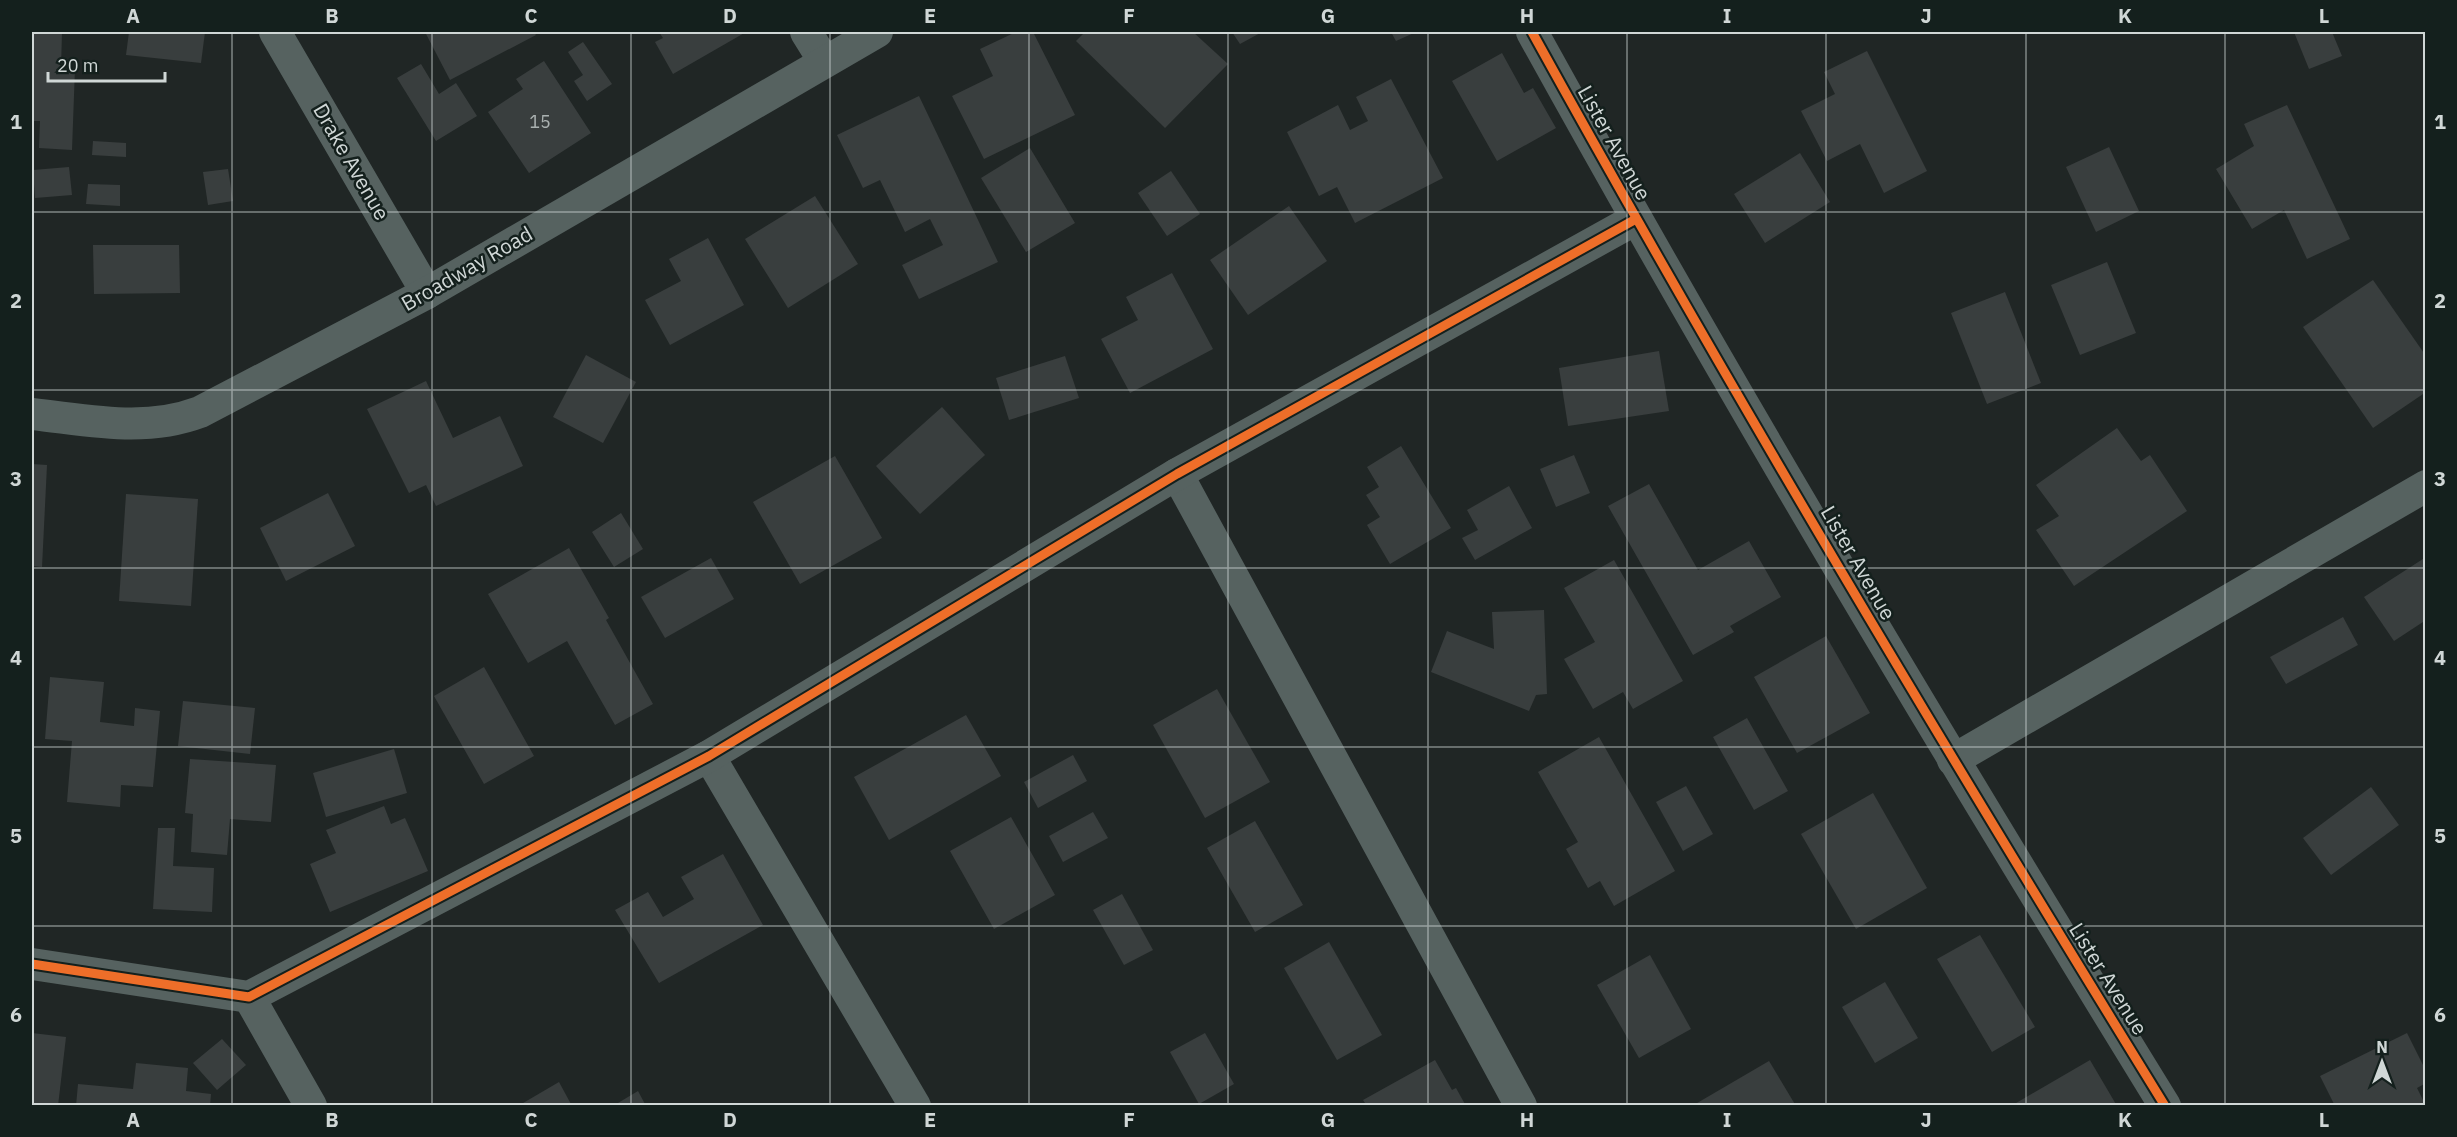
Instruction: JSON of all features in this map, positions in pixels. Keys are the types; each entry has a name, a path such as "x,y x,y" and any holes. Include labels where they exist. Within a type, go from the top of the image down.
{"street":[{"name":"Drake Avenue","path":"275,32 428,293"},
{"path":"806,32 824,61"},
{"name":"Broadway Road","path":"32,414 122,424 150,424 176,421 200,412 428,293 877,32"},
{"name":"Lister Avenue","path":"1532,32 1635,219 1953,760 2165,1106"},
{"path":"32,964 249,997 709,756 1176,474 1635,219"},
{"path":"1176,474 1521,1106"},
{"path":"1953,760 2426,486"},
{"path":"709,756 915,1106"},
{"path":"249,997 311,1106"}],"building":[{"path":"32,32 62,32 61,68 75,68 72,150 39,148 40,121 32,121"},
{"path":"129,32 205,32 201,63 126,55"},
{"path":"425,32 534,32 536,35 450,80"},
{"path":"659,32 746,32 673,74 655,42 663,38"},
{"path":"1016,32 1033,32 1075,115 984,159 952,96 993,76 980,49"},
{"path":"1085,32 1193,32 1228,64 1165,128 1076,41"},
{"path":"1232,32 1262,32 1240,44"},
{"path":"1391,32 1416,32 1396,41"},
{"path":"2294,32 2332,32 2342,56 2309,69"},
{"path":"583,42 612,84 587,101 574,81 583,75 568,52"},
{"path":"1867,51 1927,171 1884,193 1860,144 1827,161 1801,111 1835,94 1824,72"},
{"path":"1502,53 1524,93 1533,88 1556,128 1497,161 1452,81"},
{"path":"544,61 591,133 529,173 488,112 523,89 516,79"},
{"path":"421,64 439,94 456,83 477,116 436,141 397,78"},
{"path":"1391,79 1443,178 1355,223 1337,187 1319,196 1287,132 1338,105 1350,130 1368,121 1356,97"},
{"path":"919,96 998,262 919,299 902,265 943,245 930,219 905,232 880,180 863,188 837,135"},
{"path":"2287,105 2350,239 2307,259 2284,210 2252,229 2216,169 2254,146 2244,124"},
{"path":"93,141 126,143 126,157 92,155"},
{"path":"2109,147 2139,211 2096,232 2066,167"},
{"path":"1030,148 1075,223 1026,252 981,178"},
{"path":"1800,153 1830,202 1765,243 1734,194"},
{"path":"69,167 72,195 35,198 33,170"},
{"path":"228,169 233,201 208,205 203,172"},
{"path":"1171,171 1200,214 1167,236 1138,193"},
{"path":"88,184 120,185 120,206 86,204"},
{"path":"815,196 858,264 788,308 745,239"},
{"path":"1289,206 1327,261 1248,315 1210,260"},
{"path":"708,238 744,305 670,345 645,300 681,281 669,259"},
{"path":"93,245 179,245 180,293 94,294"},
{"path":"2107,262 2136,333 2080,355 2051,285"},
{"path":"1172,273 1213,349 1130,393 1101,339 1138,320 1126,297"},
{"path":"2373,280 2426,356 2426,392 2373,428 2303,327"},
{"path":"2005,292 2041,383 1987,404 1951,313"},
{"path":"1659,351 1669,411 1568,426 1559,368"},
{"path":"586,355 636,382 603,443 553,417"},
{"path":"1065,356 1079,398 1009,420 996,378"},
{"path":"426,381 453,438 500,416 523,466 436,506 426,485 409,493 367,409"},
{"path":"942,407 985,455 920,514 876,466"},
{"path":"2117,428 2141,461 2150,455 2187,511 2074,586 2036,530 2059,516 2036,485"},
{"path":"1401,446 1451,528 1390,564 1367,525 1380,517 1366,495 1379,487 1367,467"},
{"path":"1574,455 1590,493 1556,507 1540,469"},
{"path":"835,456 882,538 800,584 753,502"},
{"path":"32,464 47,465 42,567 32,566"},
{"path":"1649,484 1698,570 1749,541 1781,597 1730,626 1734,632 1693,655 1608,506"},
{"path":"1509,486 1532,528 1475,560 1462,538 1478,530 1467,510"},
{"path":"328,493 355,546 286,581 260,528"},
{"path":"126,494 198,499 191,606 119,601"},
{"path":"621,513 643,549 614,567 592,532"},
{"path":"569,548 609,618 606,620 653,704 615,725 567,641 528,663 488,594"},
{"path":"2426,557 2426,620 2394,641 2364,597"},
{"path":"711,558 734,599 665,638 641,597"},
{"path":"1614,560 1683,681 1633,709 1623,692 1593,709 1564,659 1595,642 1564,588"},
{"path":"1544,610 1547,694 1536,695 1529,711 1431,672 1447,631 1494,649 1492,612"},
{"path":"2343,617 2358,645 2286,684 2270,657"},
{"path":"1826,636 1870,713 1797,753 1754,677"},
{"path":"484,667 534,756 484,784 434,696"},
{"path":"50,677 104,682 100,722 134,726 135,708 160,711 153,787 121,785 120,807 67,802 72,741 45,739"},
{"path":"1217,689 1270,782 1205,818 1153,725"},
{"path":"183,701 255,708 250,754 178,746"},
{"path":"966,715 1001,776 889,840 854,777"},
{"path":"1747,718 1788,791 1754,810 1713,737"},
{"path":"1599,737 1675,871 1614,906 1600,881 1588,888 1566,849 1578,842 1538,772"},
{"path":"394,749 407,793 326,817 313,773"},
{"path":"1073,755 1087,781 1038,808 1024,782"},
{"path":"190,759 276,765 271,822 230,819 227,855 191,852 193,814 185,813"},
{"path":"1686,786 1713,834 1683,851 1656,802"},
{"path":"2371,787 2399,825 2331,875 2303,838"},
{"path":"1873,793 1927,888 1856,929 1801,834"},
{"path":"384,806 391,824 405,818 428,871 330,912 310,864 336,853 326,830"},
{"path":"1093,812 1108,838 1063,862 1049,836"},
{"path":"1011,817 1055,895 994,929 950,851"},
{"path":"1255,821 1303,905 1255,932 1207,848"},
{"path":"158,828 175,828 173,866 214,868 212,912 153,909"},
{"path":"723,854 763,925 659,983 615,910 648,892 663,917 694,899 681,877"},
{"path":"1122,894 1153,950 1124,965 1093,910"},
{"path":"1980,935 2035,1027 1992,1052 1937,959"},
{"path":"1329,942 1382,1035 1337,1060 1284,968"},
{"path":"1650,955 1691,1029 1639,1058 1597,985"},
{"path":"1885,982 1918,1038 1875,1063 1842,1007"},
{"path":"32,1033 66,1037 58,1106 32,1106"},
{"path":"1205,1033 1234,1084 1199,1104 1170,1052"},
{"path":"2407,1033 2426,1071 2426,1083 2417,1088 2426,1106 2335,1106 2320,1076"},
{"path":"222,1039 246,1065 217,1090 193,1063"},
{"path":"1435,1060 1452,1090 1456,1088 1466,1106 1367,1106 1363,1100"},
{"path":"2090,1060 2117,1106 2011,1106"},
{"path":"1769,1061 1796,1106 1692,1106"},
{"path":"136,1063 188,1068 186,1091 211,1094 210,1106 76,1106 78,1084 133,1089"},
{"path":"559,1082 572,1106 518,1106"},
{"path":"638,1091 646,1106 613,1106"}],"cycle path":[{"path":"1532,32 1685,304 1842,573 2165,1106"},
{"path":"32,964 249,997 709,756 1177,474 1636,219"}]}
